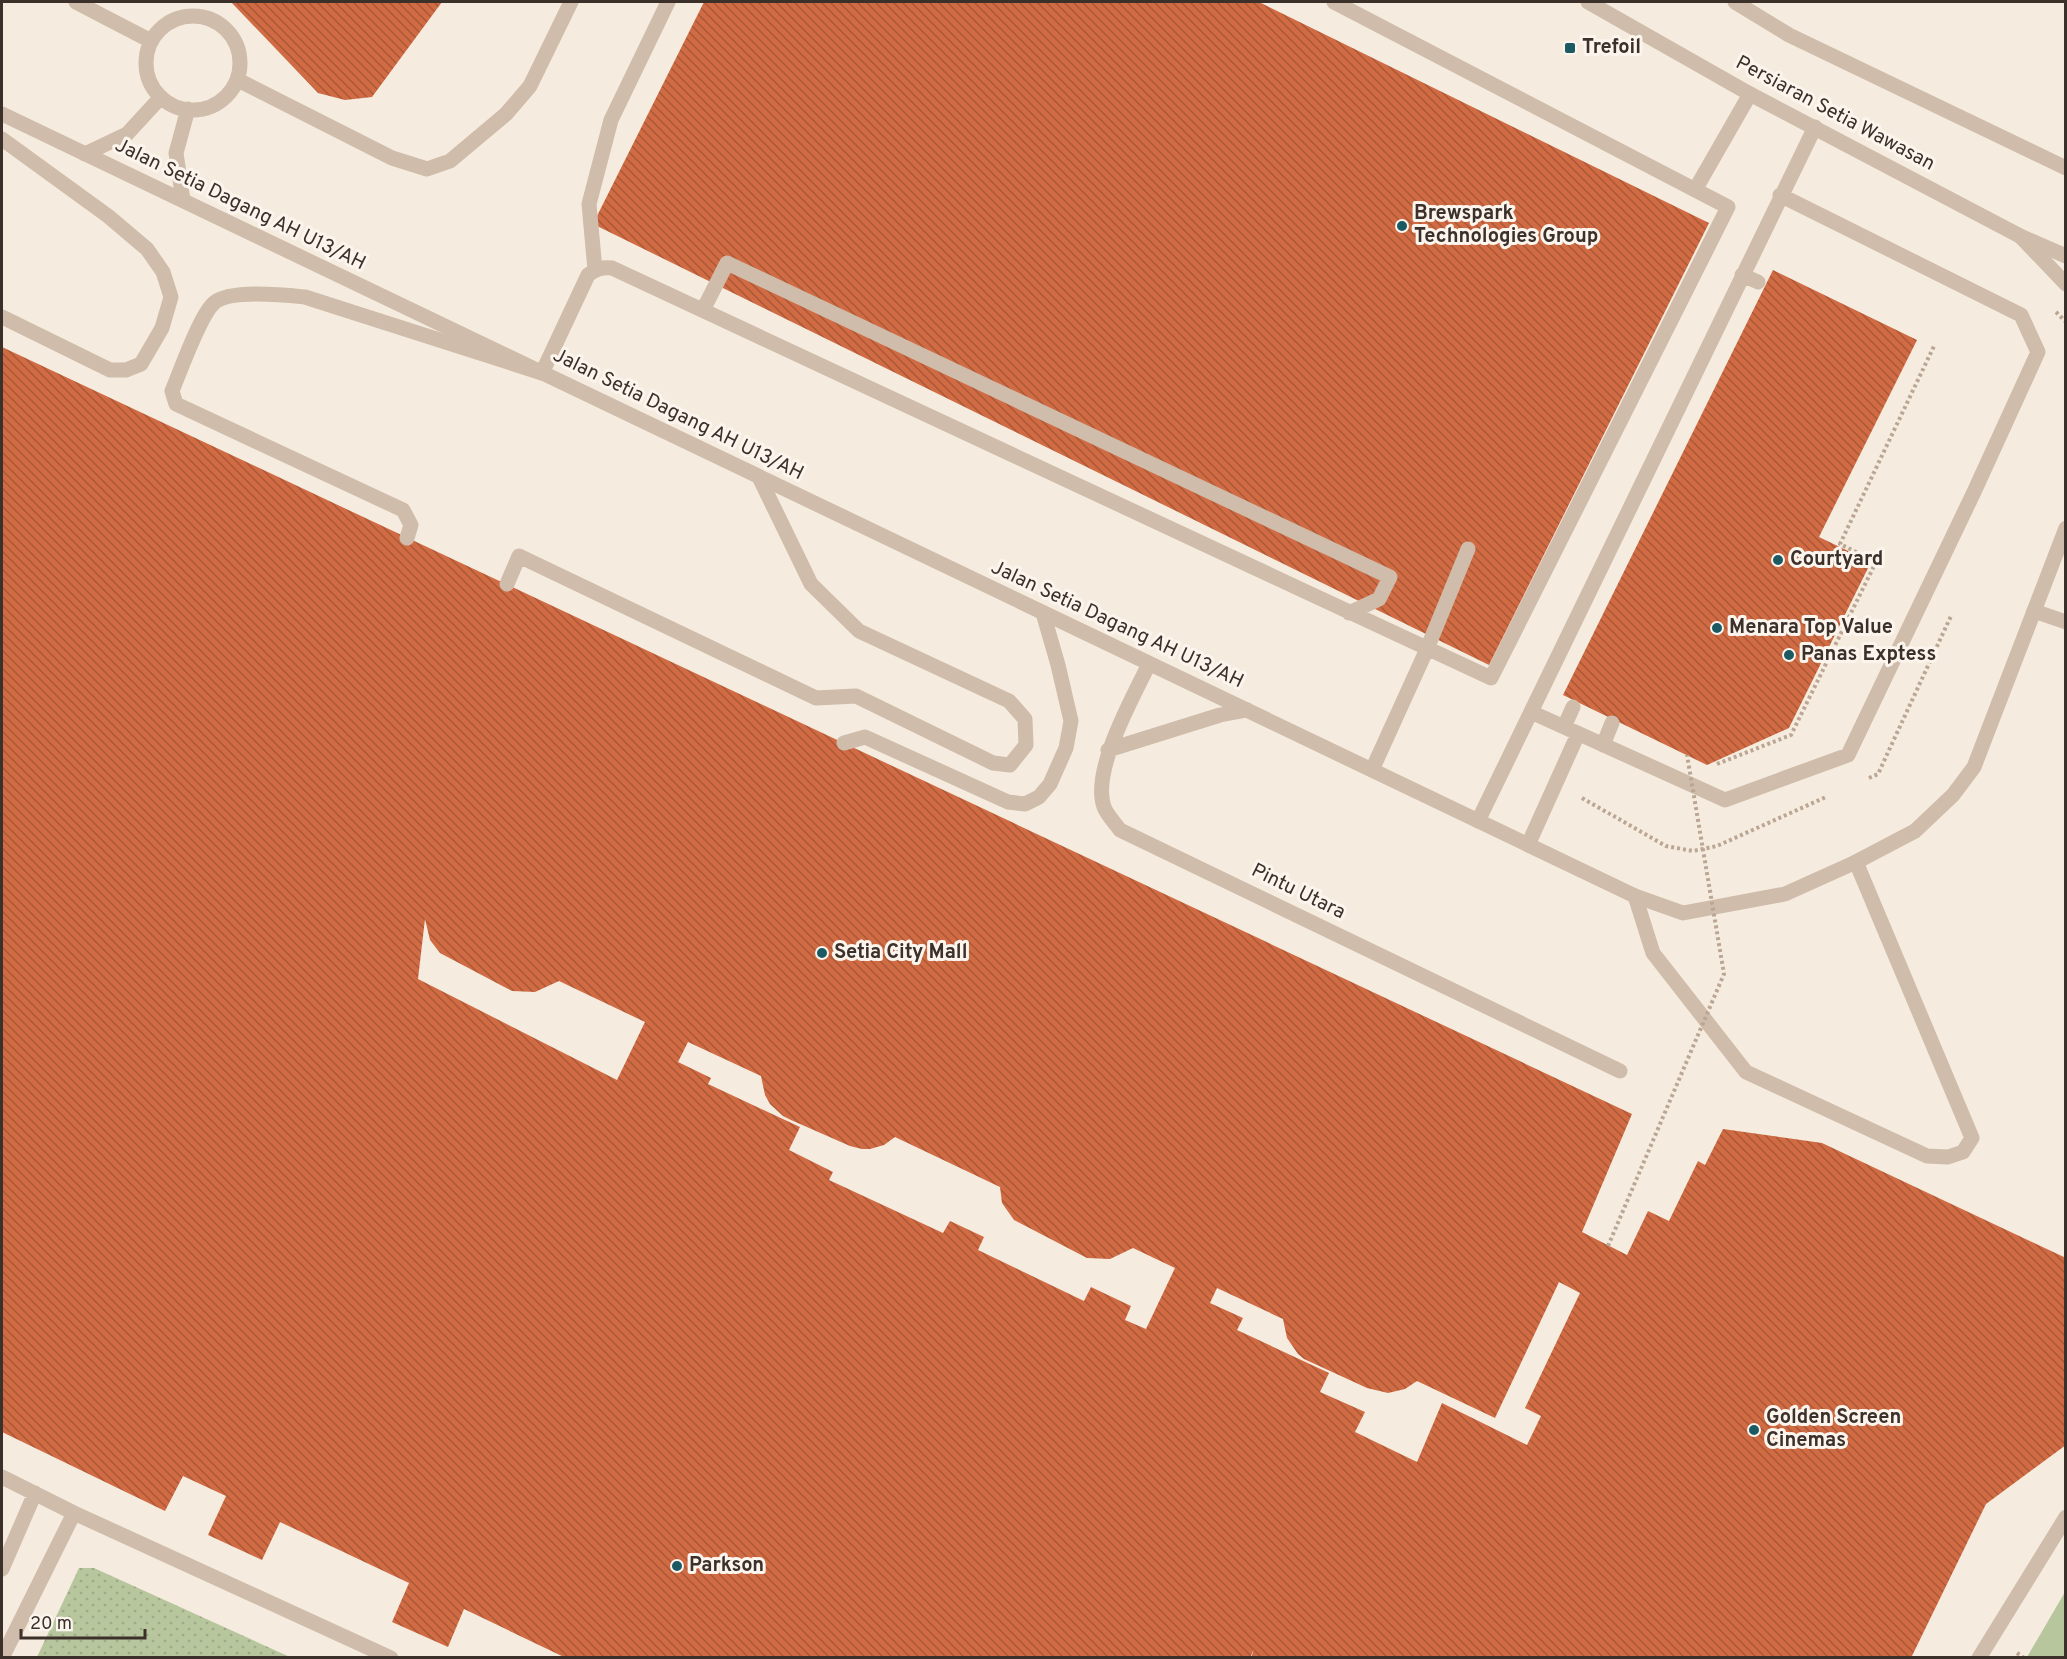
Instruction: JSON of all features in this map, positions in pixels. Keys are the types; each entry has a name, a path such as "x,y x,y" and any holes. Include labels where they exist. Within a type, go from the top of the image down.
{"street":[{"path":"76,2 152,41"},
{"path":"238,80 392,158 428,169 450,161 506,114 530,86 570,2"},
{"path":"595,270 590,204 611,120 668,2"},
{"path":"407,538 411,525 403,510 176,404 172,391 199,326 214,302 234,295 271,294 305,297 542,373 588,275 605,267 612,268 1491,678 1728,207 1334,2"},
{"name":"Persiaran Setia Wawasan","path":"1588,2 1750,94 2020,236 2066,256"},
{"path":"1735,2 1789,35 2066,168"},
{"path":"198,16 220,23 231,34 239,49 238,80 218,103 204,108 188,109 174,106 161,97 152,85 147,70 147,55 152,41 161,28 174,19 198,16"},
{"path":"1695,190 1750,94"},
{"path":"85,154 127,134 161,97"},
{"path":"183,201 176,153 188,109"},
{"name":"Jalan Setia Dagang AH U13/AH","path":"2,114 1635,896 1683,913 1785,894 1856,862 1915,831 1953,795 1974,767 2066,528"},
{"path":"1478,821 1815,127"},
{"path":"2,139 108,216 147,249 163,272 171,297 162,328 141,364 126,370 110,370 2,317"},
{"path":"1531,712 1725,800 1848,755 1974,492 2038,352 2021,315 1780,195"},
{"path":"2020,236 2066,284"},
{"path":"704,310 727,263 1390,578 1379,599 1349,613"},
{"path":"1742,274 1758,282"},
{"path":"507,584 519,556 816,699 856,696 993,763 1010,765 1026,745 1025,719 1009,701 859,631 811,584 759,477"},
{"path":"1372,770 1468,549"},
{"path":"2034,611 2066,622"},
{"path":"844,743 865,736 1008,802 1025,804 1039,797 1050,784 1066,748 1071,721 1043,613"},
{"name":"Pintu Utara","path":"1149,664 1108,750 1102,784 1104,806 1120,830 1620,1071"},
{"path":"1528,845 1571,730 1573,707"},
{"path":"1108,750 1220,715 1247,710"},
{"path":"1603,745 1612,723"},
{"path":"1635,896 1653,953 1746,1072 1927,1156 1948,1157 1963,1152 1972,1138 1856,862"},
{"path":"2,1477 74,1513 392,1658"},
{"path":"2,1569 35,1493"},
{"path":"2,1658 74,1513"},
{"path":"1979,1658 2066,1517"}],"path":[{"path":"1706,768 1791,735 1876,562 1840,544 1935,344"},
{"path":"1608,1246 1724,974 1687,755"}],"green space":[{"path":"79,1568 94,1568 290,1657 37,1657"},
{"path":"2065,1592 2065,1657 2027,1657"}],"building":[{"path":"231,2 442,2 372,97 345,100 318,93"},
{"path":"704,2 1259,2 1709,223 1489,665 593,224"},
{"name":"Menara Top Value","path":"1773,270 1917,340 1819,537 1871,562 1789,728 1707,765 1563,695"},
{"name":"Setia City Mall","path":"2,347 1632,1114 1582,1232 1627,1255 1648,1211 1669,1221 1698,1161 1705,1165 1723,1129 1822,1143 2066,1258 2066,1445 1986,1504 1911,1658 1251,1658 1254,1649 1250,1658 566,1658 464,1609 448,1647 392,1622 409,1583 280,1522 262,1560 208,1535 226,1496 183,1476 165,1511 2,1432","holes":["425,919 430,940 440,953 512,991 535,992 559,981 645,1022 617,1080 418,979","688,1042 761,1076 765,1095 770,1104 791,1120 862,1149 884,1145 895,1137 1000,1187 1002,1203 1014,1220 1087,1258 1110,1259 1133,1248 1175,1268 1146,1329 1125,1320 1131,1306 1091,1287 1084,1301 978,1250 984,1237 950,1221 943,1233 829,1180 833,1172 789,1150 800,1127 708,1084 711,1078 678,1062","1559,1282 1580,1293 1525,1408 1541,1416 1527,1445 1442,1403 1417,1462 1355,1432 1365,1412 1320,1392 1329,1373 1237,1330 1243,1318 1210,1303 1217,1288 1283,1319 1287,1338 1304,1359 1367,1388 1388,1393 1405,1389 1417,1381 1495,1418"]}],"place":[{"name":"Trefoil","path":"1570,48"},
{"name":"Brewspark Technologies Group","path":"1402,226"},
{"name":"Courtyard","path":"1778,560"},
{"name":"Menara Top Value","path":"1717,628"},
{"name":"Panas Exptess","path":"1789,655"},
{"name":"Setia City Mall","path":"822,953"},
{"name":"Golden Screen Cinemas","path":"1754,1430"},
{"name":"Parkson","path":"677,1566"}]}
